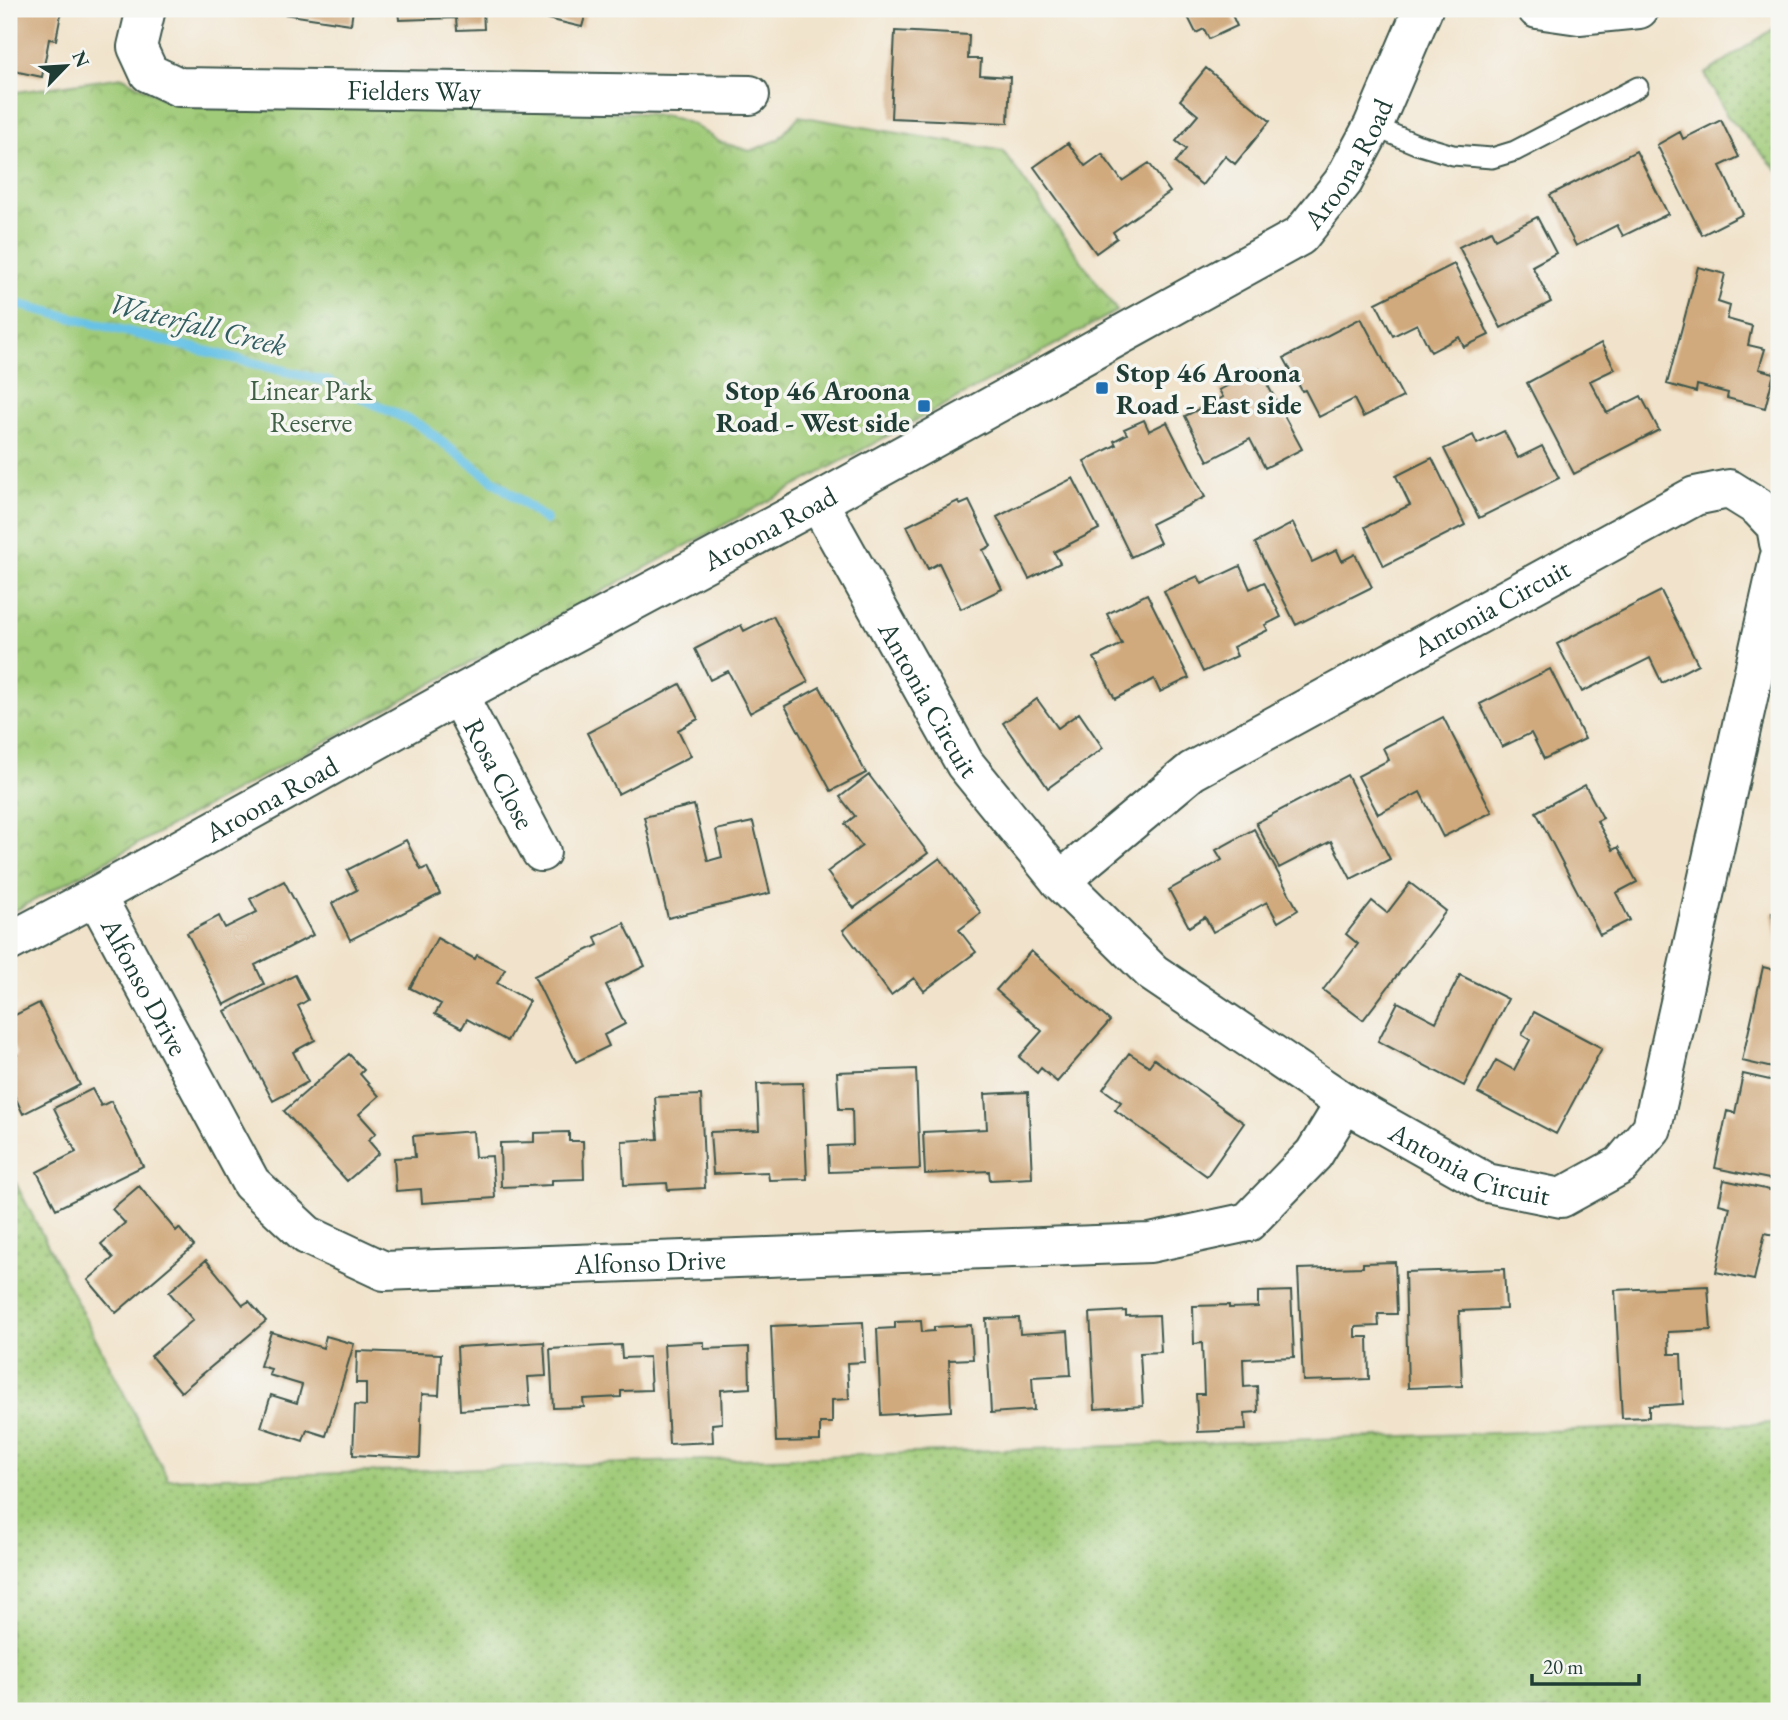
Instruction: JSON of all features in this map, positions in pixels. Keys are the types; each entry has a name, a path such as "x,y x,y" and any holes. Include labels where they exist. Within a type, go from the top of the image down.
{"street":[{"name":"Fielders Way","path":"146,9 137,47 149,73 179,87 750,94"},
{"name":"Aroona Road","path":"9,942 458,695 818,502 1300,236 1343,182 1373,126 1423,9"},
{"path":"1537,9 1579,15 1639,9"},
{"name":"Antonia Circuit","path":"1060,881 1192,771 1695,496 1729,489 1758,507 1776,526 1779,544"},
{"name":"Antonia Circuit","path":"818,502 965,764 1060,881 1153,973 1345,1103 1487,1183 1561,1198 1621,1165 1652,1128 1779,559"},
{"name":"Rosa Close","path":"458,695 541,852"},
{"name":"Alfonso Drive","path":"96,896 251,1183 307,1235 384,1272 1150,1243 1248,1222 1314,1154 1345,1103"}],"lane":[{"path":"1373,126 1416,144 1453,155 1492,158 1515,151 1638,87"}],"green space":[{"path":"1779,25 1779,172 1727,116 1705,74"},
{"name":"Linear Park Reserve","path":"123,77 165,100 668,116 692,124 720,142 750,151 778,140 799,116 1003,151 1117,311 9,914 9,93"},
{"path":"9,1170 168,1479 1779,1423 1779,1711 9,1711"}],"building":[{"path":"9,9 62,9 56,40 49,39 42,77 9,70"},
{"path":"256,9 353,9 351,24"},
{"path":"398,9 483,9 484,29 457,30 456,18 399,20"},
{"path":"505,9 587,9 582,27"},
{"path":"1184,9 1233,9 1235,13 1232,15 1237,26 1209,39 1204,29 1196,33"},
{"path":"895,31 969,35 968,59 981,59 980,75 1010,77 1008,123 891,118"},
{"path":"1206,68 1270,121 1235,164 1225,156 1202,185 1175,163 1186,149 1176,141 1198,115 1180,100"},
{"path":"1721,120 1739,157 1720,166 1743,214 1702,235 1657,145 1680,132 1683,139"},
{"path":"1068,143 1085,166 1102,154 1122,181 1149,163 1170,192 1113,232 1117,238 1096,253 1034,167"},
{"path":"1636,151 1668,214 1623,236 1617,225 1576,246 1550,195"},
{"path":"1537,217 1556,253 1532,266 1551,302 1501,328 1459,247 1491,231 1495,239"},
{"path":"1454,264 1489,335 1464,347 1459,337 1431,352 1417,324 1393,336 1376,303"},
{"path":"1698,267 1725,274 1718,302 1730,306 1727,319 1752,326 1748,345 1765,349 1759,369 1774,373 1765,408 1727,398 1728,393 1697,385 1696,392 1667,384"},
{"path":"1361,318 1403,397 1363,417 1354,399 1319,417 1284,358"},
{"path":"1601,343 1615,369 1590,381 1607,413 1641,396 1659,430 1574,474 1527,383"},
{"path":"1259,369 1302,449 1265,468 1250,439 1208,461 1185,416 1223,397 1219,390"},
{"path":"1144,420 1149,431 1167,422 1205,497 1151,524 1160,543 1131,557 1084,461 1116,445 1114,441 1127,434 1124,429"},
{"path":"1504,431 1518,458 1542,446 1559,478 1479,518 1444,449 1473,435 1477,444"},
{"path":"1432,458 1465,525 1384,566 1365,527 1410,505 1396,476"},
{"path":"1073,478 1099,529 1054,552 1060,563 1029,579 997,517"},
{"path":"958,501 960,505 969,501 991,546 983,550 1002,589 961,609 939,563 928,569 907,526"},
{"path":"1293,523 1312,562 1337,550 1342,561 1355,554 1372,587 1296,625 1255,543"},
{"path":"1240,566 1250,589 1264,582 1281,617 1265,625 1268,630 1233,647 1237,656 1203,672 1164,591 1198,576 1202,584"},
{"path":"1661,591 1698,664 1662,683 1650,658 1582,692 1557,644"},
{"path":"1147,594 1189,678 1160,692 1154,679 1115,699 1094,658 1122,644 1107,614"},
{"path":"773,616 808,682 750,713 728,671 710,680 695,649 741,625 744,631"},
{"path":"1550,669 1585,739 1544,759 1531,733 1502,747 1480,704"},
{"path":"680,684 698,719 678,730 691,756 618,794 587,733"},
{"path":"820,687 866,773 831,791 785,706"},
{"path":"1037,699 1058,728 1079,713 1103,748 1048,788 1003,723"},
{"path":"1443,717 1492,812 1443,837 1420,792 1378,814 1358,776 1389,760 1383,748"},
{"path":"869,775 928,853 854,908 827,872 862,846 845,824 855,816 840,797"},
{"path":"1347,775 1390,859 1351,879 1331,841 1279,868 1256,823"},
{"path":"1585,785 1603,818 1597,821 1613,850 1618,847 1637,882 1616,893 1630,920 1600,935 1536,812"},
{"path":"694,805 708,861 722,857 716,830 753,822 770,893 668,918 644,817"},
{"path":"1254,829 1298,910 1278,922 1267,902 1213,932 1205,917 1189,927 1169,890 1222,860 1216,850"},
{"path":"406,840 421,870 427,867 440,894 350,940 332,903 357,890 347,870"},
{"path":"940,858 981,913 959,930 976,952 924,991 914,978 891,995 843,930"},
{"path":"284,881 313,935 255,965 264,984 224,1005 187,933 219,916 225,928 257,912 250,899"},
{"path":"1410,883 1446,911 1363,1020 1323,990 1358,944 1346,934 1372,901 1387,913"},
{"path":"1779,911 1779,952 1778,952 1772,913"},
{"path":"624,923 645,966 606,985 625,1024 604,1035 609,1046 576,1062 534,976 598,945 595,937"},
{"path":"437,938 475,959 477,955 505,969 497,983 529,1001 507,1041 467,1019 462,1028 435,1014 441,1004 410,988"},
{"path":"1031,951 1110,1021 1057,1082 1041,1068 1037,1073 1019,1057 1042,1031 996,990"},
{"path":"1763,967 1779,971 1777,1069 1742,1061"},
{"path":"295,975 308,1000 298,1006 315,1040 293,1052 308,1082 273,1101 225,1011"},
{"path":"1460,975 1508,999 1464,1086 1378,1041 1398,1002 1436,1022"},
{"path":"39,1003 80,1085 23,1114 9,1084 9,1060 17,1055 9,1039 9,1018"},
{"path":"1534,1012 1602,1048 1556,1134 1478,1093 1496,1060 1514,1070 1530,1040 1522,1035"},
{"path":"1129,1053 1149,1066 1154,1059 1244,1123 1207,1176 1115,1110 1121,1102 1103,1089"},
{"path":"349,1054 364,1070 360,1074 379,1096 359,1114 376,1133 368,1140 379,1153 347,1181 284,1111"},
{"path":"916,1069 920,1169 829,1172 828,1146 853,1145 852,1109 839,1109 837,1072"},
{"path":"1743,1074 1779,1082 1779,1181 1715,1168 1727,1111 1735,1113"},
{"path":"803,1083 807,1179 769,1180 768,1172 713,1174 710,1132 759,1130 757,1084"},
{"path":"92,1089 101,1106 111,1101 143,1166 56,1209 37,1172 76,1152 54,1108"},
{"path":"1028,1092 1032,1178 990,1180 989,1171 925,1174 923,1132 987,1129 985,1094"},
{"path":"701,1095 705,1188 668,1190 667,1183 624,1185 622,1141 658,1139 655,1097"},
{"path":"473,1131 475,1157 492,1156 495,1198 422,1203 421,1189 396,1191 394,1158 415,1157 413,1136"},
{"path":"569,1132 569,1141 583,1141 584,1179 552,1180 552,1185 501,1187 500,1143 534,1142 534,1133"},
{"path":"1724,1180 1779,1192 1779,1236 1765,1233 1754,1280 1716,1272 1730,1207 1719,1204"},
{"path":"139,1186 176,1231 179,1228 194,1246 116,1313 88,1280 113,1258 101,1244 125,1223 112,1209"},
{"path":"206,1260 243,1305 249,1301 266,1321 181,1392 151,1356 193,1320 169,1292"},
{"path":"1395,1262 1397,1314 1378,1314 1379,1326 1355,1327 1355,1337 1368,1337 1369,1379 1303,1381 1298,1269 1363,1267 1363,1263"},
{"path":"1504,1269 1506,1309 1459,1311 1462,1386 1408,1388 1405,1272"},
{"path":"1708,1286 1711,1330 1668,1332 1669,1354 1681,1354 1683,1404 1649,1406 1649,1417 1622,1418 1615,1290"},
{"path":"1291,1291 1294,1357 1243,1359 1244,1387 1257,1386 1258,1412 1245,1413 1246,1430 1198,1432 1196,1394 1204,1394 1202,1343 1194,1344 1193,1306 1258,1307 1258,1292"},
{"path":"1126,1311 1126,1316 1159,1315 1161,1352 1140,1353 1143,1406 1095,1409 1090,1313"},
{"path":"1019,1318 1020,1334 1068,1331 1071,1375 1032,1377 1034,1410 991,1413 986,1319"},
{"path":"921,1321 922,1332 934,1331 934,1327 971,1325 973,1359 949,1360 951,1411 881,1415 877,1329 895,1328 895,1322"},
{"path":"863,1322 865,1362 847,1363 849,1399 832,1400 832,1423 820,1423 820,1441 776,1442 771,1326"},
{"path":"271,1332 323,1348 326,1336 354,1344 326,1436 307,1430 303,1441 261,1427 271,1395 297,1403 302,1385 269,1375 271,1369 260,1366"},
{"path":"544,1342 546,1376 528,1377 530,1406 460,1410 457,1347"},
{"path":"704,1342 704,1349 749,1347 750,1388 721,1390 722,1423 712,1424 713,1442 669,1444 664,1344"},
{"path":"621,1345 622,1358 649,1357 651,1390 621,1391 621,1397 583,1399 584,1407 553,1408 550,1349"},
{"path":"357,1351 441,1354 439,1395 422,1394 420,1458 353,1455 355,1405 366,1406 366,1383 356,1383"}],"waterway":[{"name":"Waterfall Creek","path":"9,302 329,382 421,426 546,520"}],"place":[{"name":"Stop 46 Aroona Road - East side","path":"1102,388"},
{"name":"Stop 46 Aroona Road - West side","path":"924,406"}]}
